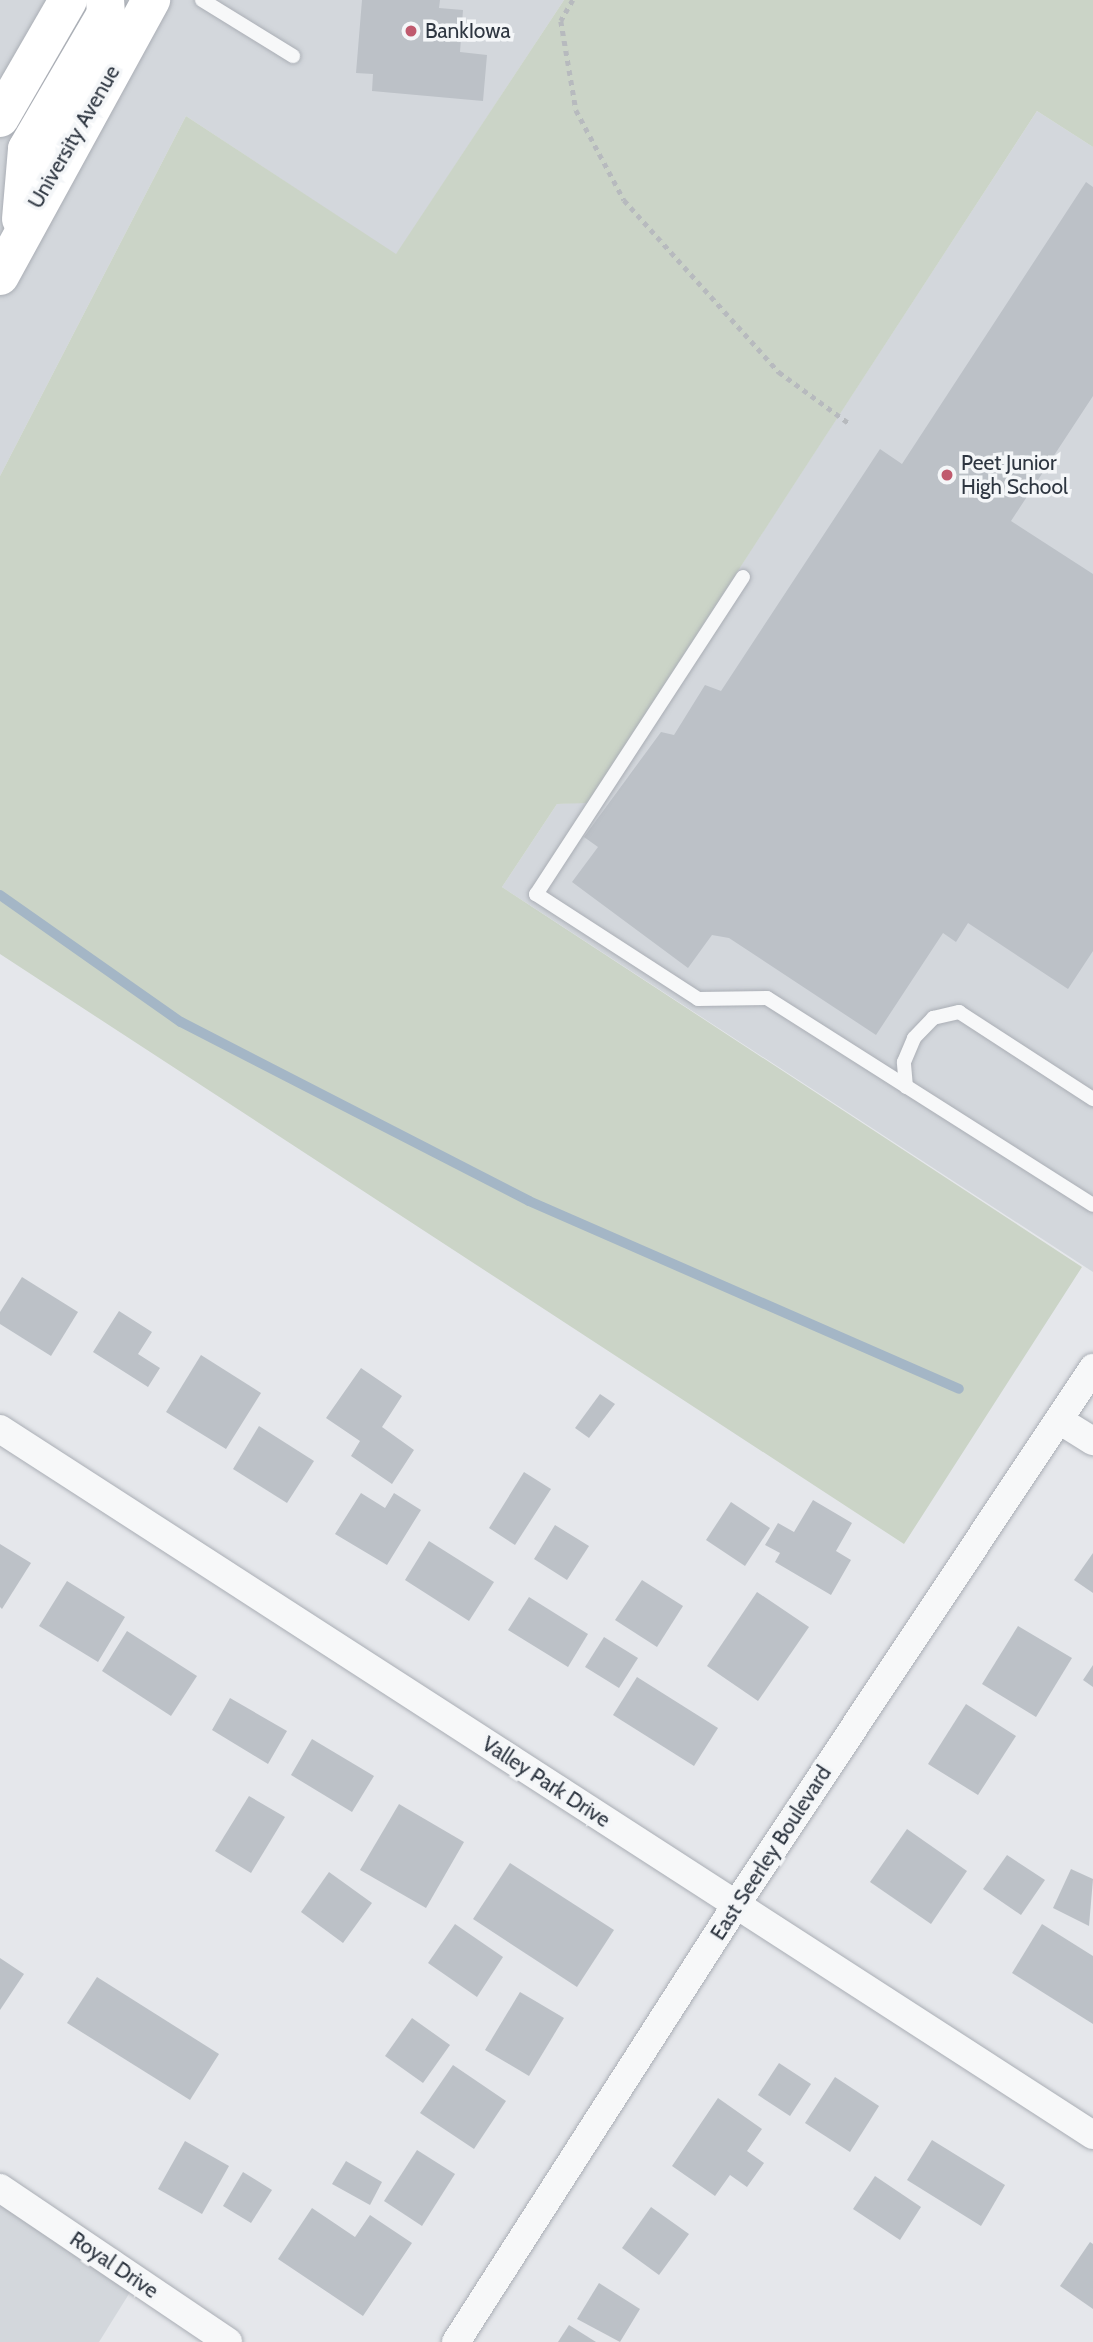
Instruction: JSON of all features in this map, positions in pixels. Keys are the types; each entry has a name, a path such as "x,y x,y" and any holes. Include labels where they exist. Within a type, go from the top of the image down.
{"main road":[{"path":"0,118 68,0"},
{"path":"20,231 27,149 106,14 105,0"},
{"name":"University Avenue","path":"0,276 20,231 151,0"}],"street":[{"name":"East Seerley Boulevard","path":"456,2342 736,1905 1093,1368"},
{"path":"1059,1420 1093,1441"},
{"name":"Valley Park Drive","path":"0,1429 1093,2135"},
{"name":"Royal Drive","path":"0,2188 228,2342"}],"lane":[{"path":"202,0 293,56"},
{"path":"743,577 536,894 698,999 767,998 1093,1205"},
{"path":"906,1087 904,1062 914,1038 933,1017 959,1012 1093,1099"}],"path":[{"path":"573,0 561,21 576,110 624,200 779,372 850,424"}],"shaded area":[{"path":"0,0 564,0 396,255 186,116 0,476"},
{"path":"564,0 1093,0 1093,147 1037,111 587,803 557,804 502,887 1082,1267 904,1544 0,954 0,476 186,116 396,254"},
{"name":"Peet Junior High School","path":"1037,111 1093,147 1093,1272 502,887 557,804 587,802"},
{"path":"0,2188 137,2281 99,2342 0,2342"}],"building":[{"name":"BankIowa","path":"362,0 440,0 439,8 463,10 460,52 487,55 483,101 372,91 373,74 356,73"},
{"name":"Peet Junior High School","path":"1086,182 1093,187 1093,396 1011,521 1093,574 1093,951 1068,989 968,923 956,942 943,933 876,1035 729,938 712,935 688,968 572,882 598,847 584,837 661,732 674,735 705,685 721,691 880,449 902,464"},
{"path":"22,1277 78,1312 51,1356 0,1324 0,1312"},
{"path":"119,1311 152,1332 138,1354 160,1368 148,1387 93,1352"},
{"path":"201,1355 261,1393 226,1449 166,1412"},
{"path":"361,1368 402,1396 382,1427 414,1450 392,1484 351,1456 360,1441 326,1418"},
{"path":"600,1394 615,1404 589,1438 575,1428"},
{"path":"259,1426 314,1461 287,1503 233,1469"},
{"path":"524,1472 551,1489 515,1545 489,1528"},
{"path":"361,1493 385,1508 394,1493 421,1510 387,1565 335,1534"},
{"path":"813,1500 852,1523 836,1551 851,1560 831,1595 775,1562 780,1553 765,1545 778,1523 794,1532"},
{"path":"731,1502 770,1528 745,1566 706,1540"},
{"path":"555,1525 589,1546 567,1580 534,1559"},
{"path":"429,1541 494,1582 469,1621 405,1580"},
{"path":"0,1544 31,1563 2,1609 0,1607"},
{"path":"1093,1553 1093,1593 1074,1580"},
{"path":"642,1580 683,1606 657,1647 615,1620"},
{"path":"67,1581 125,1617 98,1662 39,1626"},
{"path":"757,1592 809,1627 758,1701 707,1666"},
{"path":"529,1597 588,1634 568,1667 508,1630"},
{"path":"1018,1626 1072,1658 1036,1717 982,1684"},
{"path":"127,1631 197,1676 171,1716 102,1671"},
{"path":"604,1637 638,1658 619,1688 585,1667"},
{"path":"1093,1665 1093,1687 1083,1680"},
{"path":"637,1677 718,1728 694,1766 613,1715"},
{"path":"230,1698 287,1731 268,1764 212,1730"},
{"path":"966,1704 1016,1736 978,1795 928,1764"},
{"path":"312,1739 374,1776 352,1812 291,1775"},
{"path":"249,1796 285,1817 251,1873 215,1851"},
{"path":"399,1804 464,1842 426,1908 360,1870"},
{"path":"907,1829 967,1871 931,1924 870,1882"},
{"path":"1007,1855 1045,1880 1021,1915 983,1889"},
{"path":"510,1863 614,1930 577,1987 473,1919"},
{"path":"1071,1869 1093,1879 1089,1926 1053,1908"},
{"path":"329,1872 372,1903 343,1943 301,1912"},
{"path":"455,1924 503,1957 477,1997 428,1963"},
{"path":"1042,1924 1093,1956 1093,2024 1012,1973"},
{"path":"0,1958 24,1974 0,2010"},
{"path":"97,1977 219,2054 190,2100 67,2023"},
{"path":"520,1992 564,2018 529,2076 485,2050"},
{"path":"412,2018 450,2045 423,2083 385,2056"},
{"path":"779,2063 811,2084 790,2116 758,2095"},
{"path":"453,2065 506,2101 474,2149 420,2113"},
{"path":"835,2077 879,2106 850,2152 805,2123"},
{"path":"718,2098 762,2129 747,2151 764,2163 747,2187 730,2175 715,2196 672,2166"},
{"path":"932,2140 1005,2185 981,2226 907,2180"},
{"path":"185,2141 229,2166 202,2214 158,2189"},
{"path":"417,2150 455,2174 422,2226 384,2201"},
{"path":"346,2161 382,2182 370,2205 332,2184"},
{"path":"243,2172 272,2190 251,2223 223,2206"},
{"path":"875,2176 921,2207 900,2240 853,2209"},
{"path":"651,2207 689,2234 659,2275 622,2248"},
{"path":"312,2208 355,2237 370,2215 412,2243 363,2316 278,2259"},
{"path":"1090,2242 1093,2244 1093,2309 1060,2286"},
{"path":"599,2283 640,2309 620,2342 577,2319"},
{"path":"569,2325 596,2342 558,2342"}],"waterway":[{"path":"0,895 181,1022 529,1201 959,1389"}],"place":[{"name":"BankIowa","path":"411,31"},
{"name":"Peet Junior High School","path":"947,475"}]}
